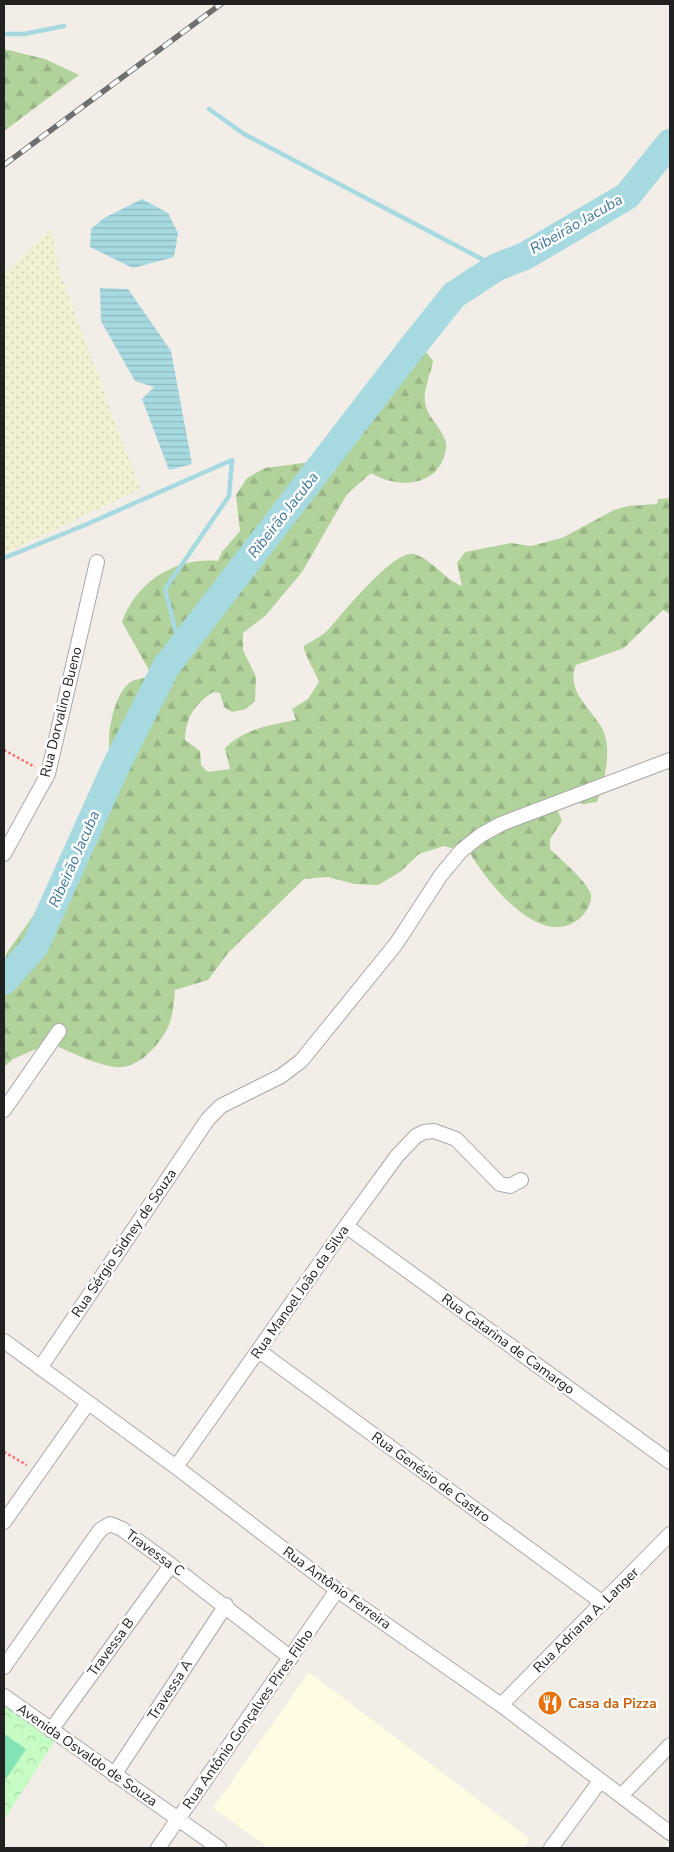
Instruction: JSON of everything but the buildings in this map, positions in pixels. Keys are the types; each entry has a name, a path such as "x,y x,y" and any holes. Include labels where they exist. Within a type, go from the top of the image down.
{"street":[{"name":"Rua Dorvalino Bueno","path":"4,854 48,774 97,562"},
{"name":"Rua Sérgio Sidney de Souza","path":"40,1368 208,1119 221,1106 280,1076 301,1061 396,944 441,875 461,851 480,835 501,824 670,760"},
{"path":"4,1110 59,1031"},
{"name":"Rua Manoel João da Silva","path":"176,1467 346,1226 397,1156 416,1136 424,1132 434,1131 456,1139 500,1184 510,1186 521,1180"},
{"name":"Rua Catarina de Camargo","path":"346,1226 670,1462"},
{"name":"Rua Antônio Ferreira","path":"4,1341 176,1467 337,1590 501,1705 670,1833"},
{"name":"Rua Genésio de Castro","path":"259,1351 603,1603"},
{"path":"4,1522 88,1403"},
{"name":"Travessa C","path":"4,1667 100,1530 106,1525 117,1526 122,1529 226,1605 291,1658"},
{"name":"Rua Adriana A. Langer","path":"501,1705 670,1534"},
{"name":"Travessa B","path":"51,1730 171,1565"},
{"name":"Rua Antônio Gonçalves Pires Filho","path":"158,1848 337,1590"},
{"name":"Travessa A","path":"114,1775 226,1605"},
{"name":"Avenida Osvaldo de Souza","path":"4,1696 219,1848"},
{"path":"621,1796 670,1745"},
{"path":"551,1848 600,1780"}],"path":[{"path":"4,750 48,774"},
{"path":"4,1452 40,1472"}],"shaded area":[{"path":"309,1672 530,1839 523,1848 269,1848 213,1808"}],"green space":[{"path":"4,49 45,59 79,75 4,131"},
{"path":"51,229 61,276 140,489 4,554 4,274"},
{"path":"427,353 433,361 426,387 425,402 426,408 446,443 446,451 442,462 436,471 420,481 400,483 380,478 371,473 347,494 302,572 266,615 243,633 243,650 256,677 255,701 246,709 232,712 224,707 220,693 213,692 192,712 187,725 185,740 200,751 201,765 208,772 230,769 225,748 240,736 258,729 296,720 292,709 308,699 319,682 304,646 326,632 382,571 405,555 414,554 421,557 462,586 457,563 465,552 511,543 531,546 562,538 614,510 628,506 657,504 658,499 670,498 670,614 663,610 624,648 576,665 574,674 574,683 581,699 598,722 606,738 606,766 603,785 597,802 584,804 553,799 562,821 550,839 550,849 579,877 589,890 591,898 586,911 580,918 565,926 549,926 533,920 502,895 478,866 470,853 444,846 419,854 400,872 378,885 354,884 328,877 304,879 228,953 208,980 175,990 172,1016 166,1031 151,1051 138,1061 131,1065 115,1067 82,1057 50,1043 13,1059 4,1067 4,961 8,951 53,888 73,865 93,824 111,758 109,741 111,720 117,701 121,692 128,684 148,677 150,672 122,622 128,608 147,584 172,568 187,563 218,561 222,552 240,531 236,495 247,478 265,468 311,462 323,455 335,442 359,398 391,357"},
{"path":"4,1702 56,1739 4,1820"},
{"path":"4,1734 26,1749 4,1782"}],"water":[{"path":"142,199 168,213 178,233 174,257 133,268 90,247 91,229 104,218"},
{"path":"100,288 128,289 171,351 192,464 169,470 142,399 154,387 135,381 101,321"}],"waterway":[{"path":"4,34 24,34 64,26"},
{"path":"209,109 244,134 497,267"},
{"name":"Ribeirão Jacuba","path":"4,981 35,946 116,766 166,667 414,345 454,295 497,267 525,256 627,196 670,143"},
{"path":"4,558 85,525 232,460 229,496 165,589 180,649"}],"railway":[{"path":"4,165 221,4"}],"place":[{"name":"Casa da Pizza","path":"550,1703"}]}
